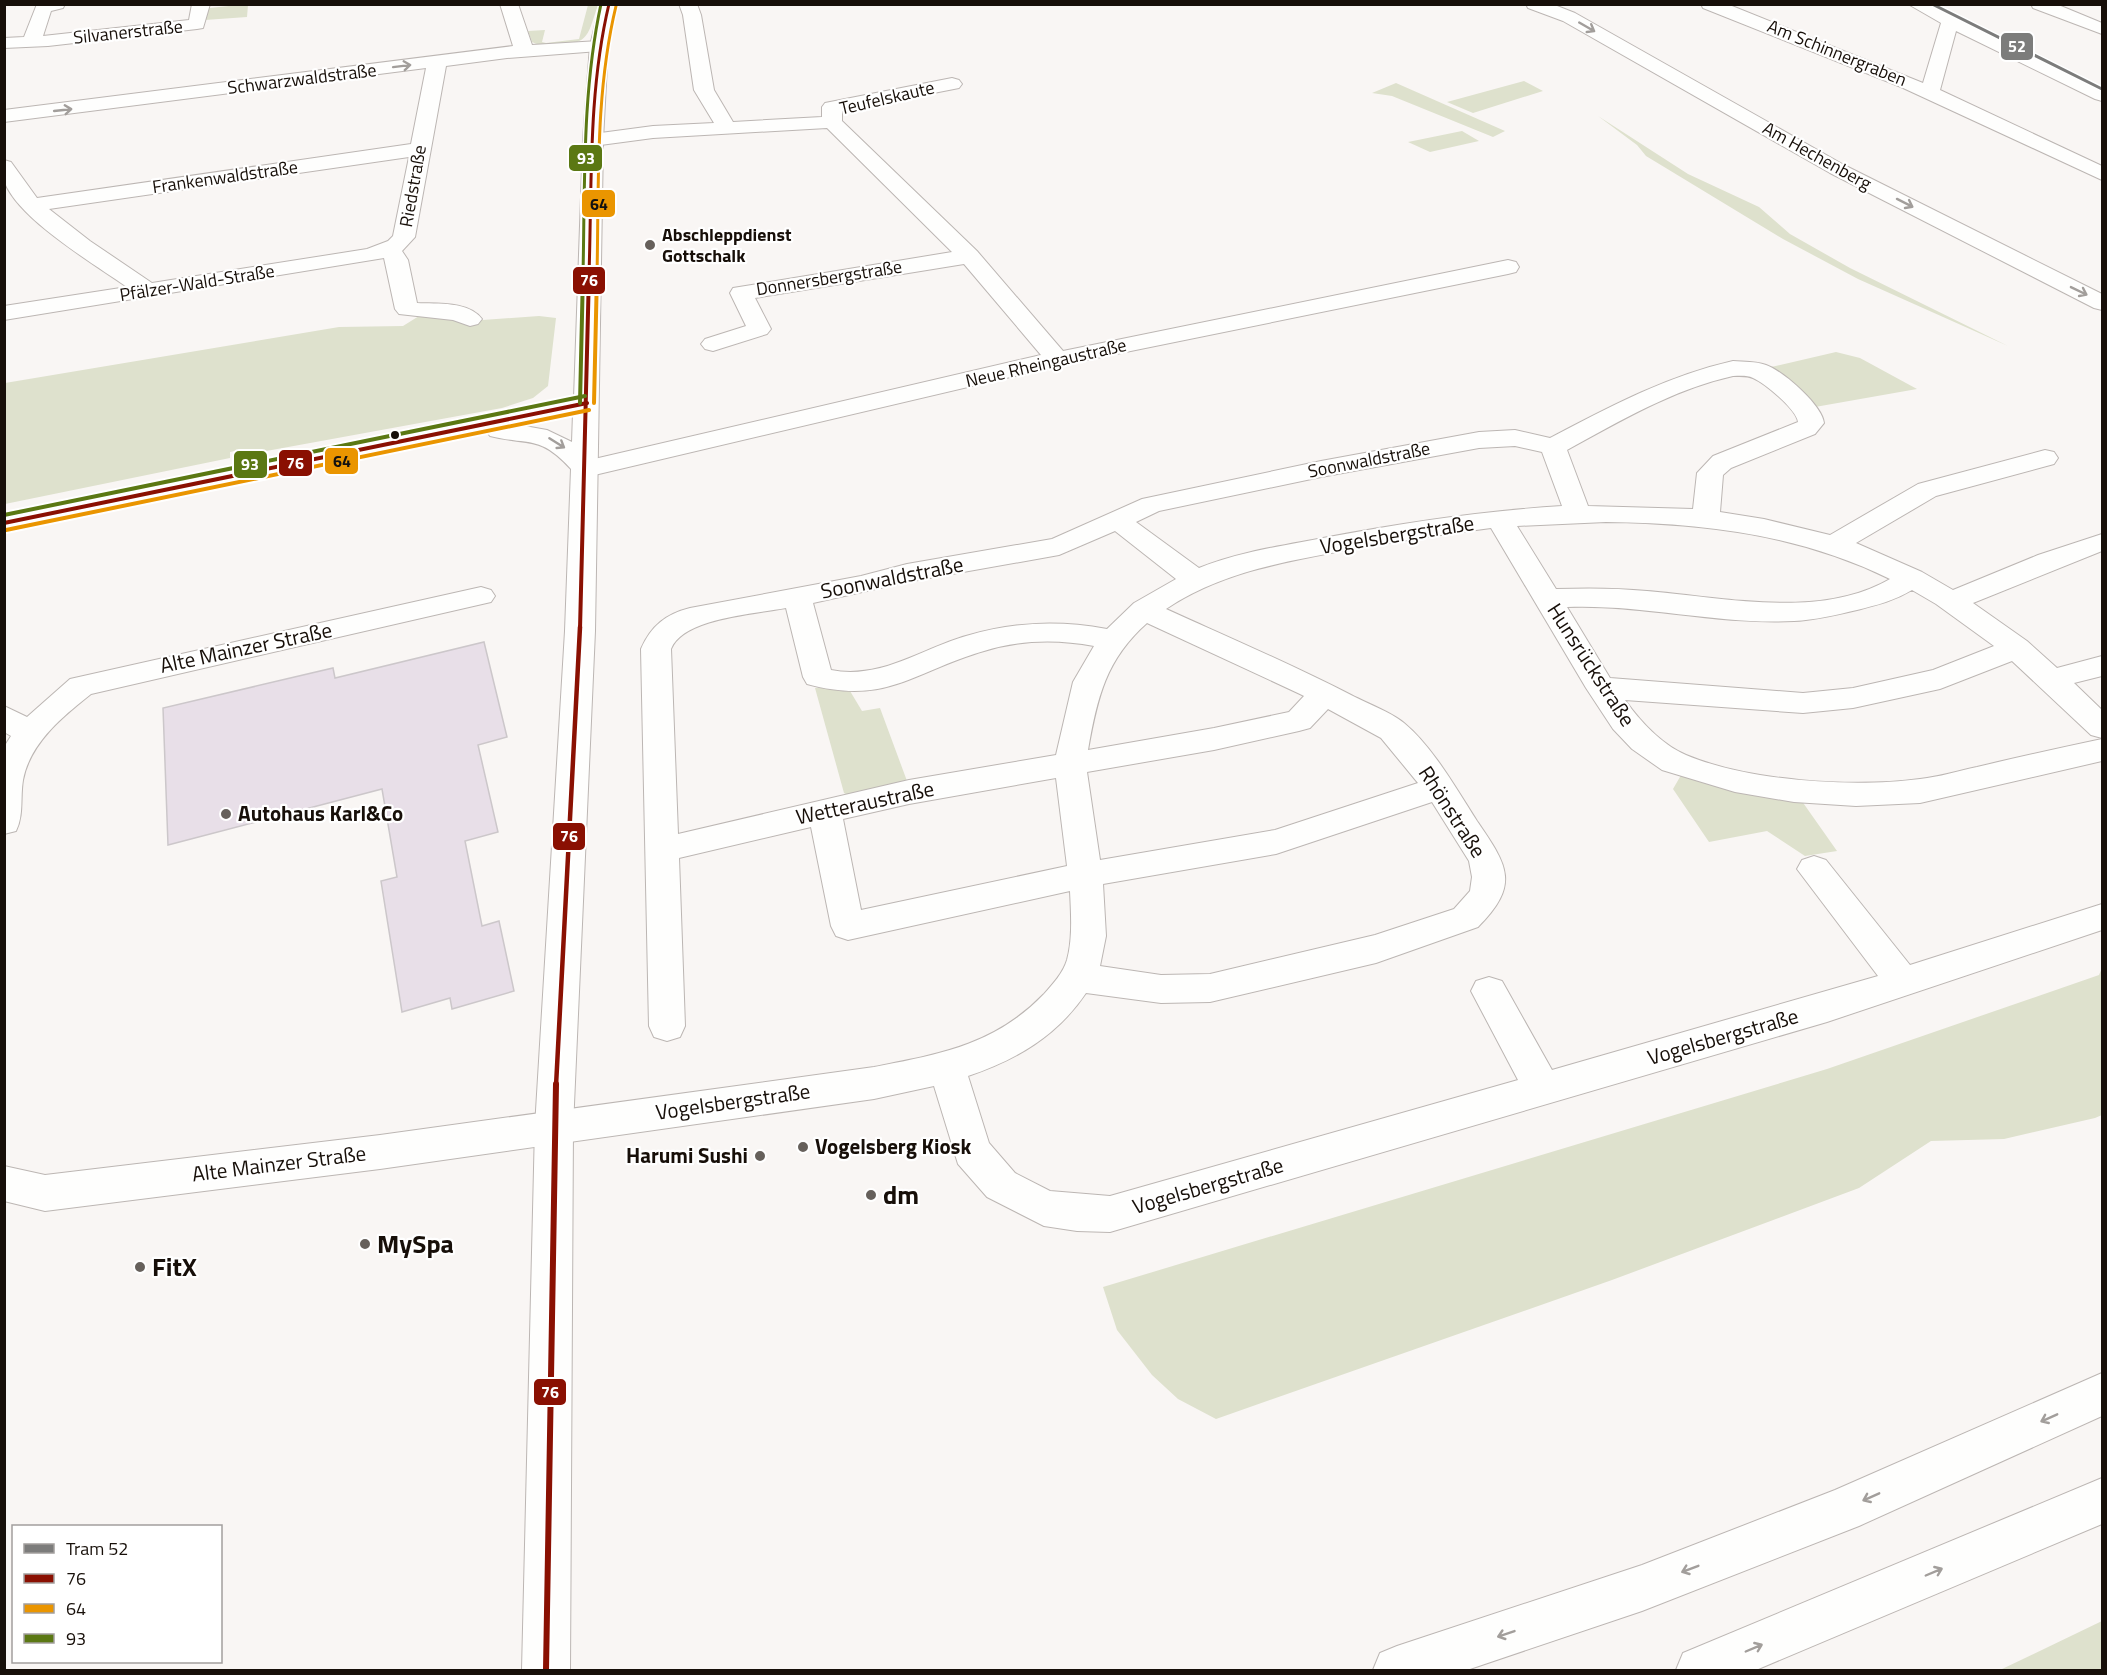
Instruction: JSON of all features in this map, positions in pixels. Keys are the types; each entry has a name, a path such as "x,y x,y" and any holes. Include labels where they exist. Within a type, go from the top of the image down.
{"main road":[{"name":"Silvanerstraße","path":"4,43 48,41 196,24 201,5 208,4"},
{"path":"509,4 522,40 523,51"},
{"path":"546,1671 554,1127 580,631 593,140 599,46 609,4"},
{"path":"688,4 692,15 704,90 727,127"},
{"name":"Am Hechenberg","path":"1534,4 1569,17 1838,168 2103,303"},
{"name":"Am Schinnergraben","path":"1709,4 1792,34 1930,91 2103,174"},
{"path":"1916,4 2103,95"},
{"path":"2039,4 2102,28"},
{"path":"32,40 48,6"},
{"name":"Am Schinnergraben","path":"1930,91 1950,21"},
{"name":"Schwarzwaldstraße","path":"4,116 523,51 599,46"},
{"name":"Riedstraße","path":"437,62 404,237 389,250 397,260 407,309 458,314 470,319"},
{"name":"Teufelskaute","path":"832,122 832,107 952,84"},
{"path":"593,140 653,132 832,122 969,256 1057,359"},
{"name":"Frankenwaldstraße","path":"32,205 420,149"},
{"path":"4,166 32,205 82,246 147,290"},
{"name":"Pfälzer-Wald-Straße","path":"4,313 372,255 389,250"},
{"name":"Donnersbergstraße","path":"713,344 759,329 741,293 969,256"},
{"name":"Neue Rheingaustraße","path":"586,470 1057,359 1508,267"},
{"path":"1578,514 1553,447 1642,400 1732,368 1751,369 1768,376 1808,411 1811,423 1806,429 1722,462 1710,473 1706,519"},
{"path":"4,523 587,403"},
{"path":"438,434 492,430 540,434 556,441 586,470"},
{"name":"Soonwaldstraße","path":"661,850 656,649 665,629 690,617 1059,546 1151,505 1321,469 1479,440 1515,438 1553,447"},
{"path":"1833,545 1927,490 2045,458"},
{"name":"Vogelsbergstraße","path":"554,1127 874,1083 947,1068 999,1048 1041,1020 1079,978 1087,946 1090,915 1070,764 1088,682 1113,640 1144,610 1196,580 1230,567 1287,553 1389,534 1539,515 1646,514 1706,519 1767,529 1833,545 1912,578 1954,600 2017,648 2103,727"},
{"path":"1117,520 1196,580"},
{"name":"Hunsrückstraße","path":"1500,520 1601,688 1624,721 1643,741 1672,762 1735,781 1794,790 1856,794 1920,791 2103,750"},
{"path":"1954,600 2048,561 2103,542"},
{"path":"1548,599 1591,597 1647,600 1760,612 1795,612 1885,594 1912,578"},
{"name":"Alte Mainzer Straße","path":"4,822 7,779 18,749 57,704 81,686 481,596"},
{"path":"797,596 818,677 835,682 857,685 884,679 975,643 1026,633 1060,632 1113,640"},
{"name":"Rhönstraße","path":"1079,978 1161,989 1210,988 1376,949 1466,918 1486,894 1489,877 1485,859 1439,788 1410,748 1392,730 1324,694 1144,610"},
{"path":"1601,688 1803,703 1853,698 1940,679 2017,648"},
{"path":"2053,679 2103,666"},
{"path":"1070,764 1214,739 1299,720 1324,694"},
{"path":"4,717 31,734"},
{"name":"Wetteraustraße","path":"661,850 909,792 1070,764"},
{"path":"825,811 848,926 1084,875 1276,842 1439,788"},
{"path":"661,850 667,1026"},
{"path":"1814,869 1903,982"},
{"name":"Vogelsbergstraße","path":"947,1068 972,1152 1001,1185 1044,1208 1088,1214 1110,1214 1827,1007 2103,917"},
{"path":"1489,991 1542,1090"},
{"name":"Alte Mainzer Straße","path":"4,1183 45,1193 380,1152 554,1127"},
{"path":"1397,1671 1642,1588 1843,1510 2103,1394"},
{"path":"1700,1671 2103,1501"}],"green space":[{"path":"248,5 247,17 205,20 206,10 210,8"},
{"path":"588,5 598,5 589,30 582,40 576,43 550,46 532,42 528,31 545,30 542,42 546,43 579,39"},
{"path":"1524,81 1543,91 1473,113 1447,102"},
{"path":"1396,83 1505,131 1493,137 1392,96 1372,93"},
{"path":"1598,116 1688,174 1759,207 1790,234 1850,268 2008,346 1858,279 1783,239 1646,156 1637,145"},
{"path":"1462,131 1479,141 1430,152 1408,142"},
{"path":"419,316 469,321 539,316 556,318 548,386 533,398 502,408 245,455 244,449 230,452 230,458 5,504 5,383 339,327 403,326"},
{"path":"1836,352 1860,358 1917,389 1815,407 1773,372 1771,367"},
{"path":"847,686 862,711 880,708 907,781 850,796 844,793 815,688"},
{"path":"1684,770 1799,797 1837,851 1805,856 1767,831 1709,842 1673,789"},
{"path":"2102,968 2102,1115 2095,1118 2004,1139 1931,1141 1859,1188 1612,1280 1216,1419 1178,1399 1152,1375 1117,1330 1103,1287 1827,1069 2099,975"},
{"path":"2102,1621 2102,1670 2000,1670"}],"building":[{"name":"Autohaus Karl&Co","path":"484,642 507,737 478,745 498,832 465,841 482,926 499,921 514,991 452,1009 450,998 402,1012 381,881 397,877 382,789 168,845 163,708 333,668 335,678"}],"tram line":[{"name":"52","path":"1932,4 2102,89"}],"transit line":[{"name":"93","path":"580,403 586,140 592,46 601,4"},
{"name":"76","path":"546,1670 554,1127 580,631 593,140 599,46 609,4"},
{"name":"64","path":"594,403 600,140 606,47 616,6"},
{"name":"93","path":"4,515 585,396"},
{"name":"76","path":"4,523 587,403"},
{"name":"64","path":"6,530 589,410"}],"place":[{"name":"Abschleppdienst Gottschalk","path":"650,245"},
{"name":"Autohaus Karl&Co","path":"226,814"},
{"name":"Vogelsberg Kiosk","path":"803,1147"},
{"name":"Harumi Sushi","path":"760,1156"},
{"name":"dm","path":"871,1195"},
{"name":"MySpa","path":"365,1244"},
{"name":"FitX","path":"140,1267"}]}
